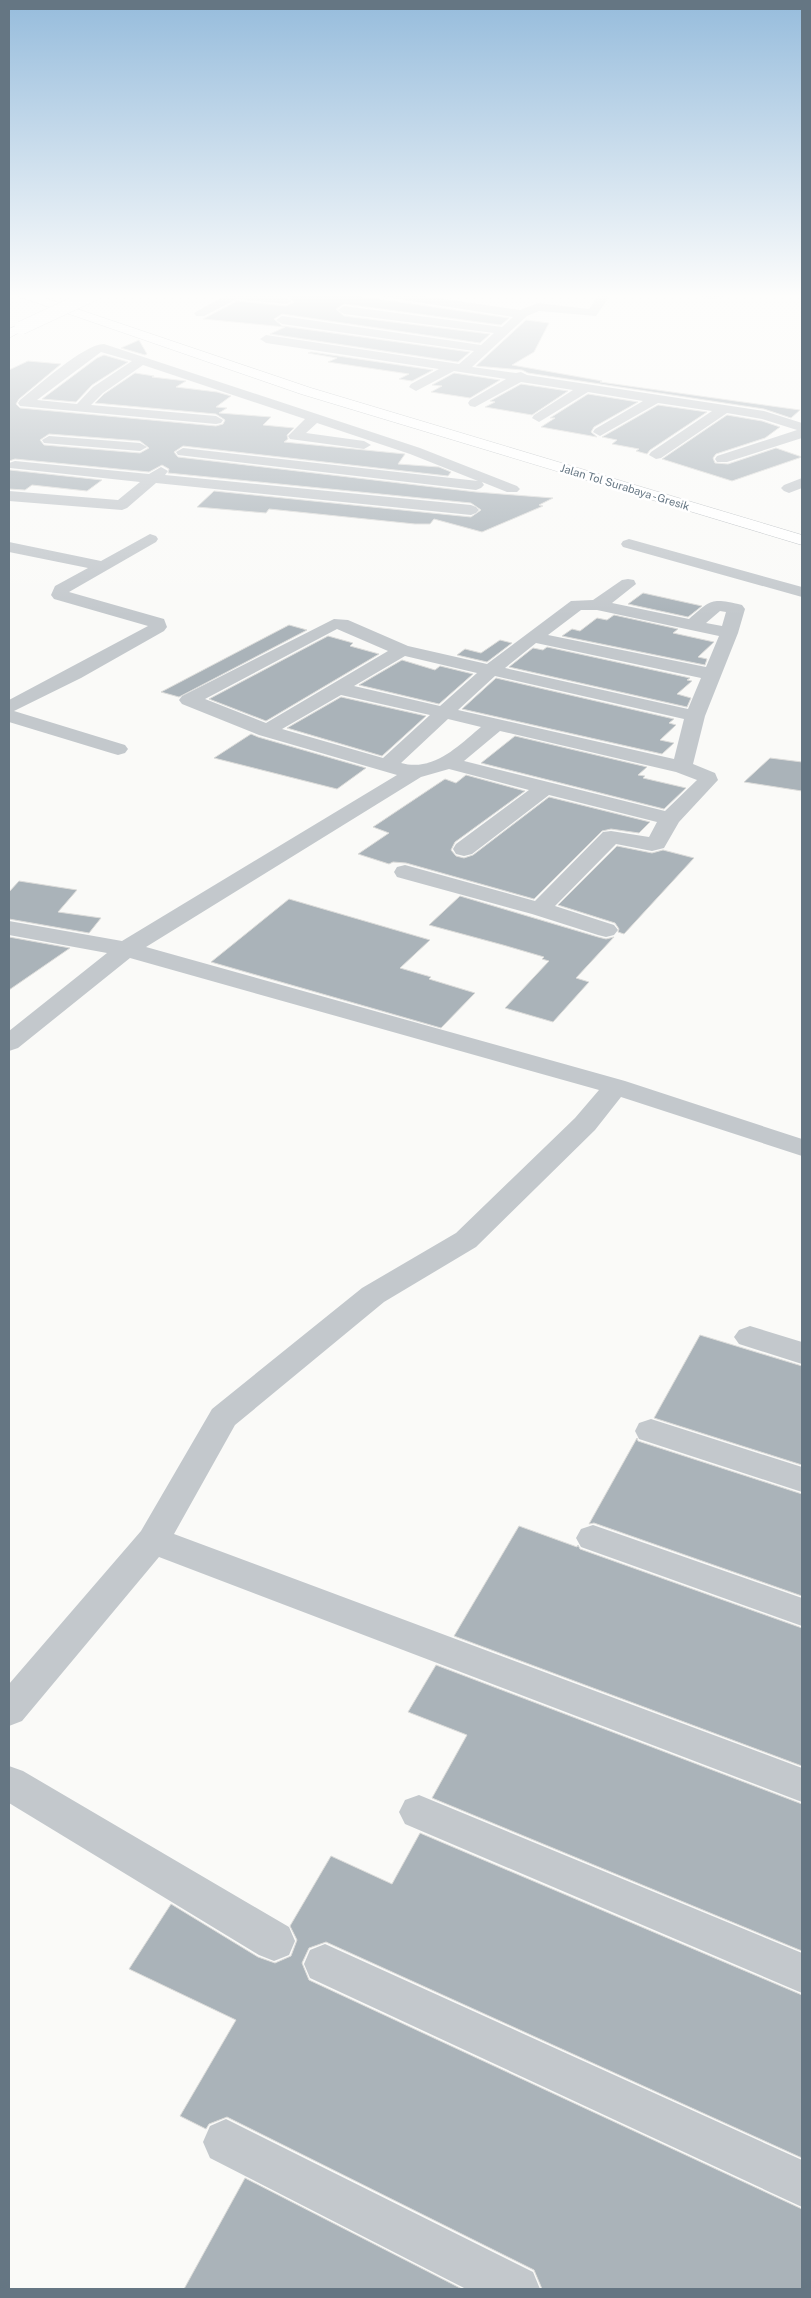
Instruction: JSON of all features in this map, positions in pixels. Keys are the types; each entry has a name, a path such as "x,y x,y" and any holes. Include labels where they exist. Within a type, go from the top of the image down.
{"main road":[{"name":"Jalan Tol Surabaya - Gresik","path":"340,401 802,540"}],"street":[{"path":"81,407 87,401"},
{"path":"269,401 415,451 512,489"},
{"path":"539,418 566,401"},
{"path":"600,432 650,401"},
{"path":"670,401 764,415 802,427"},
{"path":"9,403 81,407 216,420"},
{"path":"9,496 118,506 125,504 216,420 233,409 314,416"},
{"path":"656,455 725,409"},
{"path":"314,416 294,436 415,451"},
{"path":"12,468 63,429"},
{"path":"722,459 802,433"},
{"path":"49,440 140,448"},
{"path":"182,452 512,489"},
{"path":"12,468 152,479 471,510"},
{"path":"442,524 512,489"},
{"path":"755,526 802,546"},
{"path":"9,707 74,674 158,627 158,623 153,620 60,595 61,590 150,539"},
{"path":"630,544 802,592"},
{"path":"9,547 104,566"},
{"path":"597,605 628,584"},
{"path":"387,766 492,670 577,605 597,605 729,634"},
{"path":"682,768 695,716 729,634 736,609 733,607 716,606 691,626"},
{"path":"414,773 266,731 189,700 334,624 342,624 402,650 695,716"},
{"path":"533,637 711,674"},
{"path":"266,731 402,650"},
{"path":"337,688 445,711 705,774 708,780 670,819 654,844 611,837 540,909"},
{"path":"9,716 118,749"},
{"path":"9,1043 126,949 414,773 449,763 497,724"},
{"path":"449,763 670,819"},
{"path":"464,849 546,787"},
{"path":"405,872 540,909 606,930"},
{"path":"9,928 126,949 616,1087 802,1148"},
{"path":"9,1710 152,1540 223,1417 373,1295 466,1240 585,1124 616,1087"},
{"path":"750,1337 802,1353"},
{"path":"651,1431 802,1480"},
{"path":"593,1538 802,1612"},
{"path":"152,1540 802,1786"},
{"path":"9,1783 274,1941"},
{"path":"419,1812 802,1973"},
{"path":"325,1964 802,2184"},
{"path":"226,2142 516,2289"}],"building":[{"path":"9,401 18,401 16,404 20,408 216,426 223,424 225,420 216,414 95,403 97,401 224,401 216,407 227,408 219,413 271,417 263,425 294,428 287,435 288,439 284,442 405,454 398,464 439,467 451,472 448,476 183,446 174,452 178,457 476,492 553,498 539,505 543,506 482,532 434,519 430,524 415,524 269,509 266,513 197,507 214,491 471,517 481,510 471,503 168,473 169,469 162,465 149,472 15,459 9,461","holes":["49,434 140,441 149,448 140,453 44,445 40,440"]},
{"path":"491,401 553,401 532,415 485,407 495,402"},
{"path":"577,401 638,402 594,427 591,432 597,437 541,427 555,418 550,418"},
{"path":"713,401 737,401 800,410 791,418 764,409"},
{"path":"658,405 707,412 650,450 647,454 636,451 639,449 612,444 617,440 602,437"},
{"path":"727,415 762,421 780,427 765,438 716,454 713,458 715,463 728,464 776,448 802,457 732,481 662,459"},
{"path":"9,469 102,480 87,491 32,485 25,490 9,489"},
{"path":"643,593 702,606 688,617 628,604"},
{"path":"614,615 678,629 673,633 714,642 698,657 707,659 705,665 562,636 572,629 580,631 597,618 607,620"},
{"path":"289,625 307,630 179,697 161,692"},
{"path":"328,636 353,643 350,646 379,654 266,721 209,699"},
{"path":"500,640 512,643 487,662 457,655 465,649 481,653"},
{"path":"547,647 690,678 687,680 692,681 677,694 691,698 687,707 509,667 533,648 543,650"},
{"path":"402,660 435,670 440,666 473,674 439,704 359,685"},
{"path":"496,678 674,719 669,723 676,725 660,740 674,743 662,754 462,709"},
{"path":"341,697 426,716 382,756 287,728"},
{"path":"251,734 366,768 337,789 214,758"},
{"path":"515,736 647,767 638,775 645,776 643,778 686,788 664,809 481,763"},
{"path":"770,758 802,762 802,791 744,782"},
{"path":"466,775 525,791 455,842 451,850 456,856 464,858 473,855 549,797 650,822 639,833 611,829 602,831 534,899 406,863 393,862 389,864 358,854 389,833 373,827 445,779 456,783"},
{"path":"617,846 652,853 663,850 694,858 624,934 618,932 619,929 615,923 558,905"},
{"path":"19,881 77,890 58,912 101,918 89,933 9,919 9,892"},
{"path":"460,896 598,937 606,939 614,937 576,978 589,982 553,1022 505,1008 549,961 542,959 544,957 429,925"},
{"path":"289,899 430,940 400,968 475,993 441,1028 211,962"},
{"path":"9,937 70,948 9,990"},
{"path":"700,1335 802,1366 802,1465 654,1418"},
{"path":"637,1438 638,1441 802,1494 802,1596 594,1523 589,1524"},
{"path":"519,1526 577,1547 578,1545 580,1549 802,1628 802,1766 454,1636"},
{"path":"436,1665 802,1804 802,1951 432,1798 467,1735 408,1712"},
{"path":"420,1833 802,1995 802,2158 326,1942 309,1948 302,1963 309,1980 802,2209 802,2289 542,2289 534,2270 227,2117 209,2124 206,2129 180,2116 236,2020 129,1969 171,1904 258,1957 275,1963 291,1956 297,1940 290,1926 331,1856 392,1884"},
{"path":"245,2178 462,2289 184,2289"}]}
